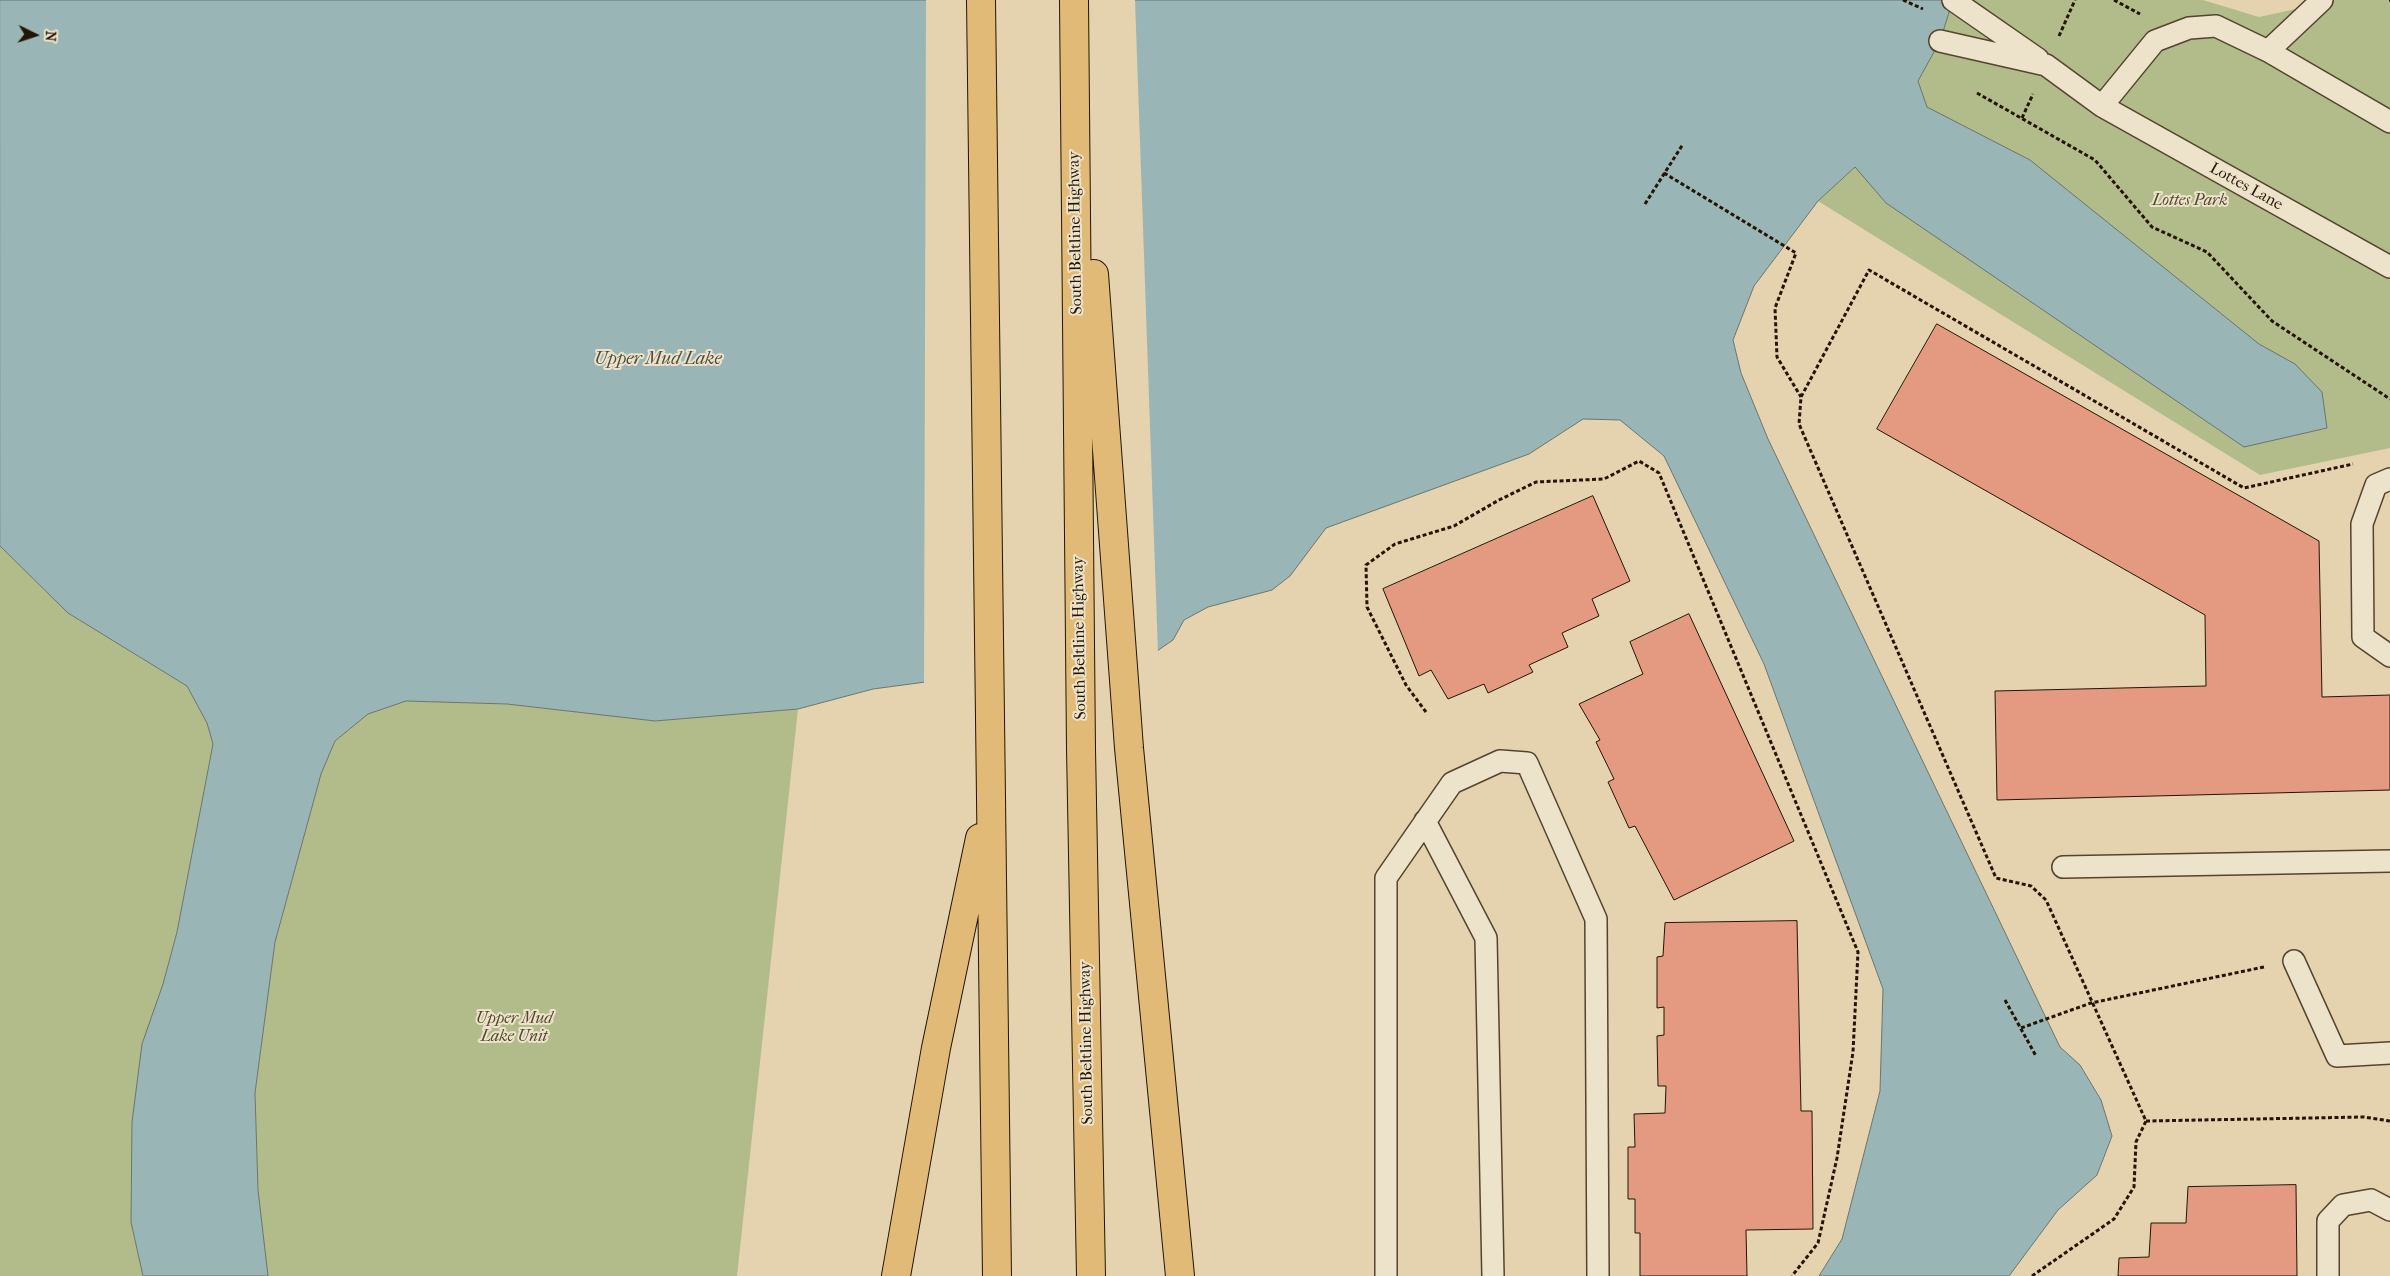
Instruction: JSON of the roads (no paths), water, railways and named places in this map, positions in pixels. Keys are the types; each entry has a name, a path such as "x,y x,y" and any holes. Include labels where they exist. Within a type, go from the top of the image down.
{"highway":[{"path":"981,0 996,1276"},
{"path":"1074,6 1129,748 1180,1276"},
{"name":"South Beltline Highway","path":"1074,6 1081,749 1091,1276"},
{"path":"896,1276 936,1048 991,788"}],"lane":[{"name":"Lottes Lane","path":"1953,0 2102,106 2390,267"},
{"path":"2268,51 2322,0"},
{"path":"2102,106 2155,41 2189,28 2216,26 2268,51 2390,122"},
{"path":"1940,41 2046,65"},
{"path":"2390,479 2376,485 2362,524 2363,637 2390,656"},
{"path":"1386,1276 1386,878 1452,783 1500,761 1527,763 1596,920 1598,1276"},
{"path":"1426,821 1486,938 1492,1276"},
{"path":"2063,867 2390,860"},
{"path":"2294,961 2337,1056 2390,1053"},
{"path":"2328,1276 2328,1221 2344,1205 2371,1200 2390,1210"}],"water":[{"name":"Upper Mud Lake","path":"0,0 1953,0 1940,41 1918,81 1927,107 2030,160 2259,344 2295,364 2322,392 2327,428 2244,447 1886,203 1855,167 1818,201 1754,286 1733,340 1741,373 1768,439 2060,1047 2080,1065 2101,1100 2112,1136 2097,1175 2058,1210 2009,1276 1819,1276 1842,1239 1880,1091 1883,989 1764,664 1664,456 1620,420 1583,419 1529,454 1326,528 1290,576 1272,590 1208,607 1184,620 1173,640 1157,651 873,689 798,709 655,721 507,704 406,701 368,714 335,741 321,774 275,942 255,1093 258,1190 268,1276 143,1276 131,1222 132,1122 142,1044 163,984 177,932 213,744 207,723 187,686 68,613 0,546"}],"park label":[{"name":"Lottes Park","path":"2190,201"},
{"name":"Upper Mud Lake Unit","path":"514,1028"}]}
